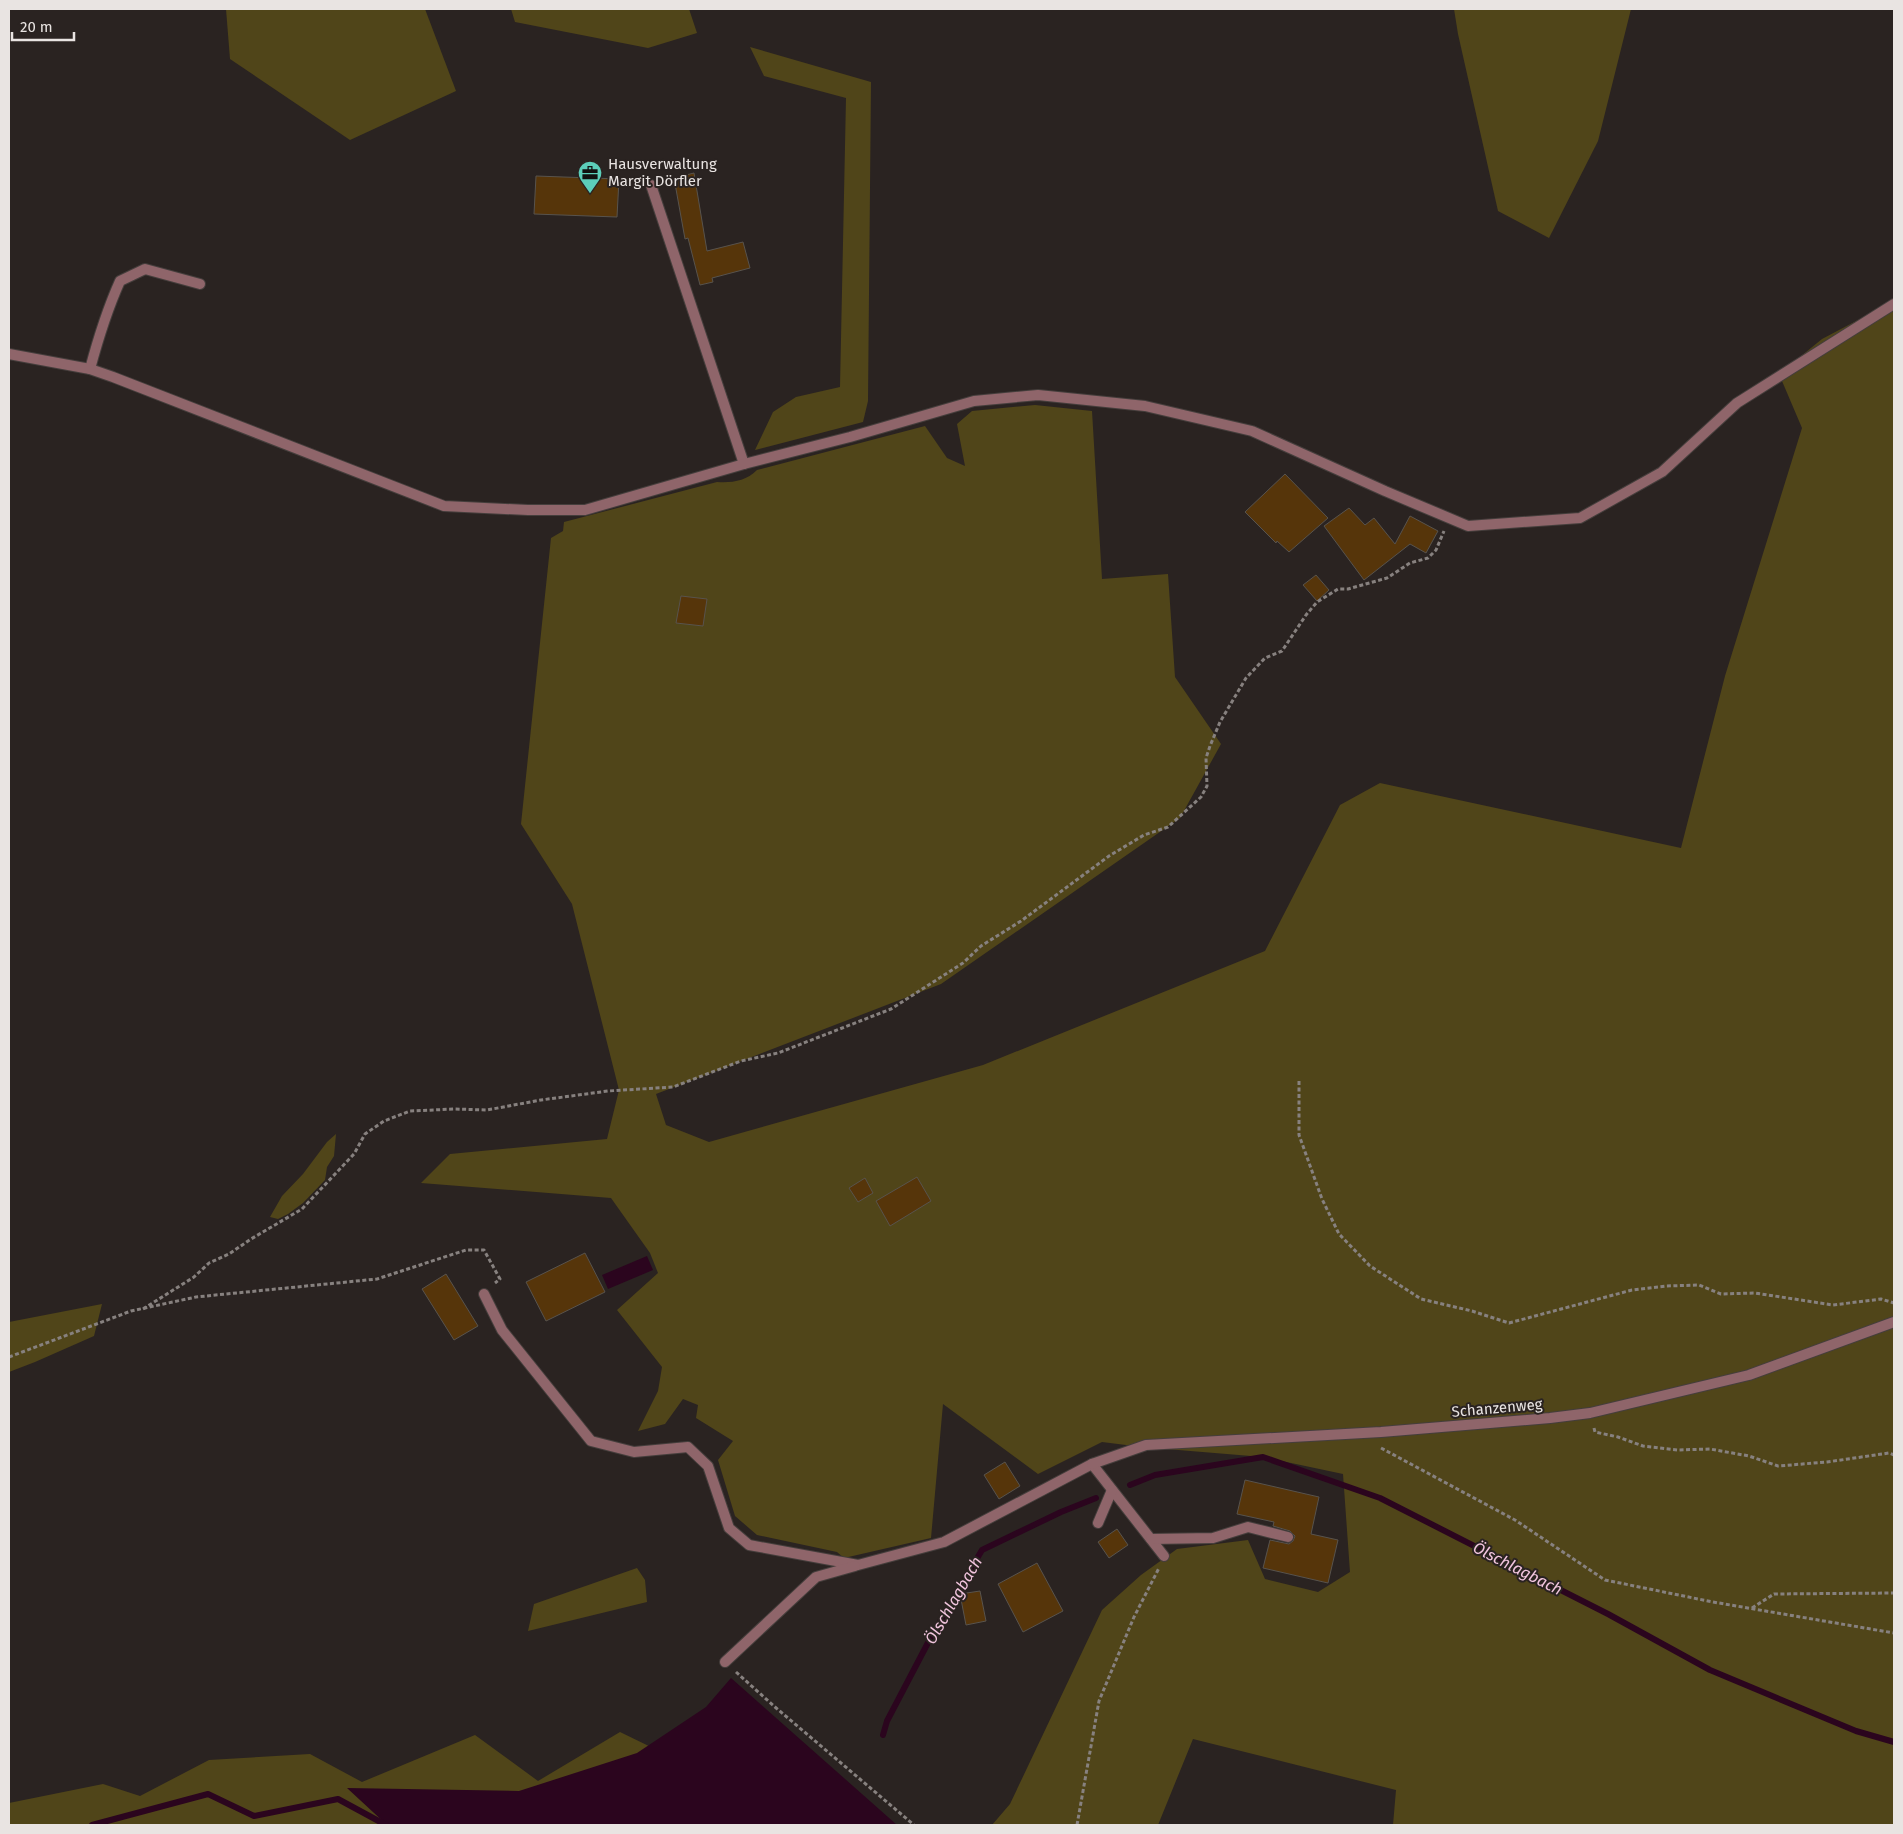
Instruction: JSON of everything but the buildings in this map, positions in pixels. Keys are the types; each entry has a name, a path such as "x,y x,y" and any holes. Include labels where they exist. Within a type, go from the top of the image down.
{"street":[{"path":"651,185 744,464"},
{"path":"90,369 98,337 120,281 145,269 200,284"},
{"path":"9,354 90,369 444,506 528,510 585,510 974,401 1038,395 1145,406 1252,431 1468,526 1580,518 1662,472 1737,403 1894,304"},
{"path":"484,1294 502,1330 591,1441 634,1452 688,1446 708,1466 729,1528 749,1545 858,1565"},
{"name":"Schanzenweg","path":"725,1662 816,1577 944,1542 1092,1464 1146,1445 1381,1432 1590,1413 1749,1375 1894,1322"},
{"path":"1092,1464 1164,1556"},
{"path":"1098,1523 1112,1490"},
{"path":"1150,1539 1212,1538 1248,1527 1288,1537"}],"path":[{"path":"144,1308 194,1277 210,1263 229,1254 302,1210 354,1154 365,1134 384,1121 410,1112 455,1109 487,1110 541,1100 673,1087 741,1061 778,1053 891,1009 963,963 981,946 1021,922 1110,856 1175,821 1201,797 1207,786 1206,758 1220,722 1246,678 1265,658 1282,652 1306,615 1324,596 1338,590 1388,578 1410,564 1428,558 1436,550 1451,518"},
{"path":"1298,1081 1299,1134 1322,1198 1339,1234 1370,1266 1421,1299 1472,1311 1509,1323 1632,1290 1666,1286 1699,1285 1721,1294 1755,1294 1833,1306 1881,1299 1894,1303"},
{"path":"9,1357 131,1311 196,1297 377,1279 466,1250 484,1250 500,1279 484,1294"},
{"path":"1590,1413 1595,1432 1618,1436 1643,1446 1678,1450 1710,1449 1749,1456 1778,1466 1827,1462 1889,1453 1894,1455"},
{"path":"1380,1448 1515,1520 1605,1580 1894,1634"},
{"path":"1077,1825 1099,1701 1134,1618 1164,1556"},
{"path":"1751,1608 1774,1594 1894,1593"},
{"path":"725,1662 914,1825"}],"shaded area":[{"path":"226,9 425,9 456,91 350,140 230,59"},
{"path":"511,9 689,9 697,33 648,48 515,22"},
{"path":"1454,9 1631,9 1598,141 1549,238 1498,211"},
{"path":"750,47 871,82 868,401 863,422 755,450 773,412 796,397 840,387 846,98 764,76"},
{"path":"1894,301 1894,1825 1393,1825 1396,1790 1193,1739 1158,1825 992,1825 1010,1804 1102,1610 1141,1575 1177,1549 1248,1540 1265,1579 1318,1592 1350,1572 1343,1474 1263,1457 1102,1442 1038,1474 943,1404 931,1538 844,1558 837,1552 757,1535 735,1516 718,1460 733,1441 696,1418 698,1405 683,1399 665,1424 638,1431 658,1391 662,1367 617,1310 658,1273 650,1253 611,1198 421,1183 450,1154 607,1139 619,1090 572,904 521,824 551,538 563,531 564,522 717,482 739,480 748,477 757,470 925,426 947,458 965,466 957,424 972,411 1035,405 1092,411 1102,579 1168,574 1175,677 1221,744 1180,818 941,984 656,1094 666,1125 709,1142 983,1065 1265,951 1340,805 1380,783 1681,848 1725,676 1802,428 1779,374 1822,339"},
{"path":"336,1134 334,1156 327,1167 325,1180 303,1203 288,1214 278,1219 270,1217 282,1196 303,1174 327,1142"},
{"path":"647,1256 653,1270 608,1289 602,1275"},
{"path":"102,1304 94,1336 9,1372 9,1322"},
{"path":"637,1568 645,1580 647,1602 528,1631 534,1604"},
{"path":"731,1678 897,1825 387,1825 347,1788 519,1791 637,1753 706,1707"},
{"path":"620,1732 657,1750 575,1825 9,1825 9,1803 103,1784 140,1796 209,1760 310,1754 362,1782 475,1735 538,1781"}],"waterway":[{"name":"Ölschlagbach","path":"1130,1485 1155,1475 1263,1457 1380,1498 1608,1614 1710,1670 1856,1731 1894,1742"},
{"name":"Ölschlagbach","path":"883,1735 887,1721 931,1637 982,1550 1061,1512 1096,1498"},
{"name":"Ölschlagbach","path":"92,1825 208,1794 254,1816 338,1799 386,1825"}],"place":[{"name":"Hausverwaltung Margit Dörfler","path":"590,194"}]}
